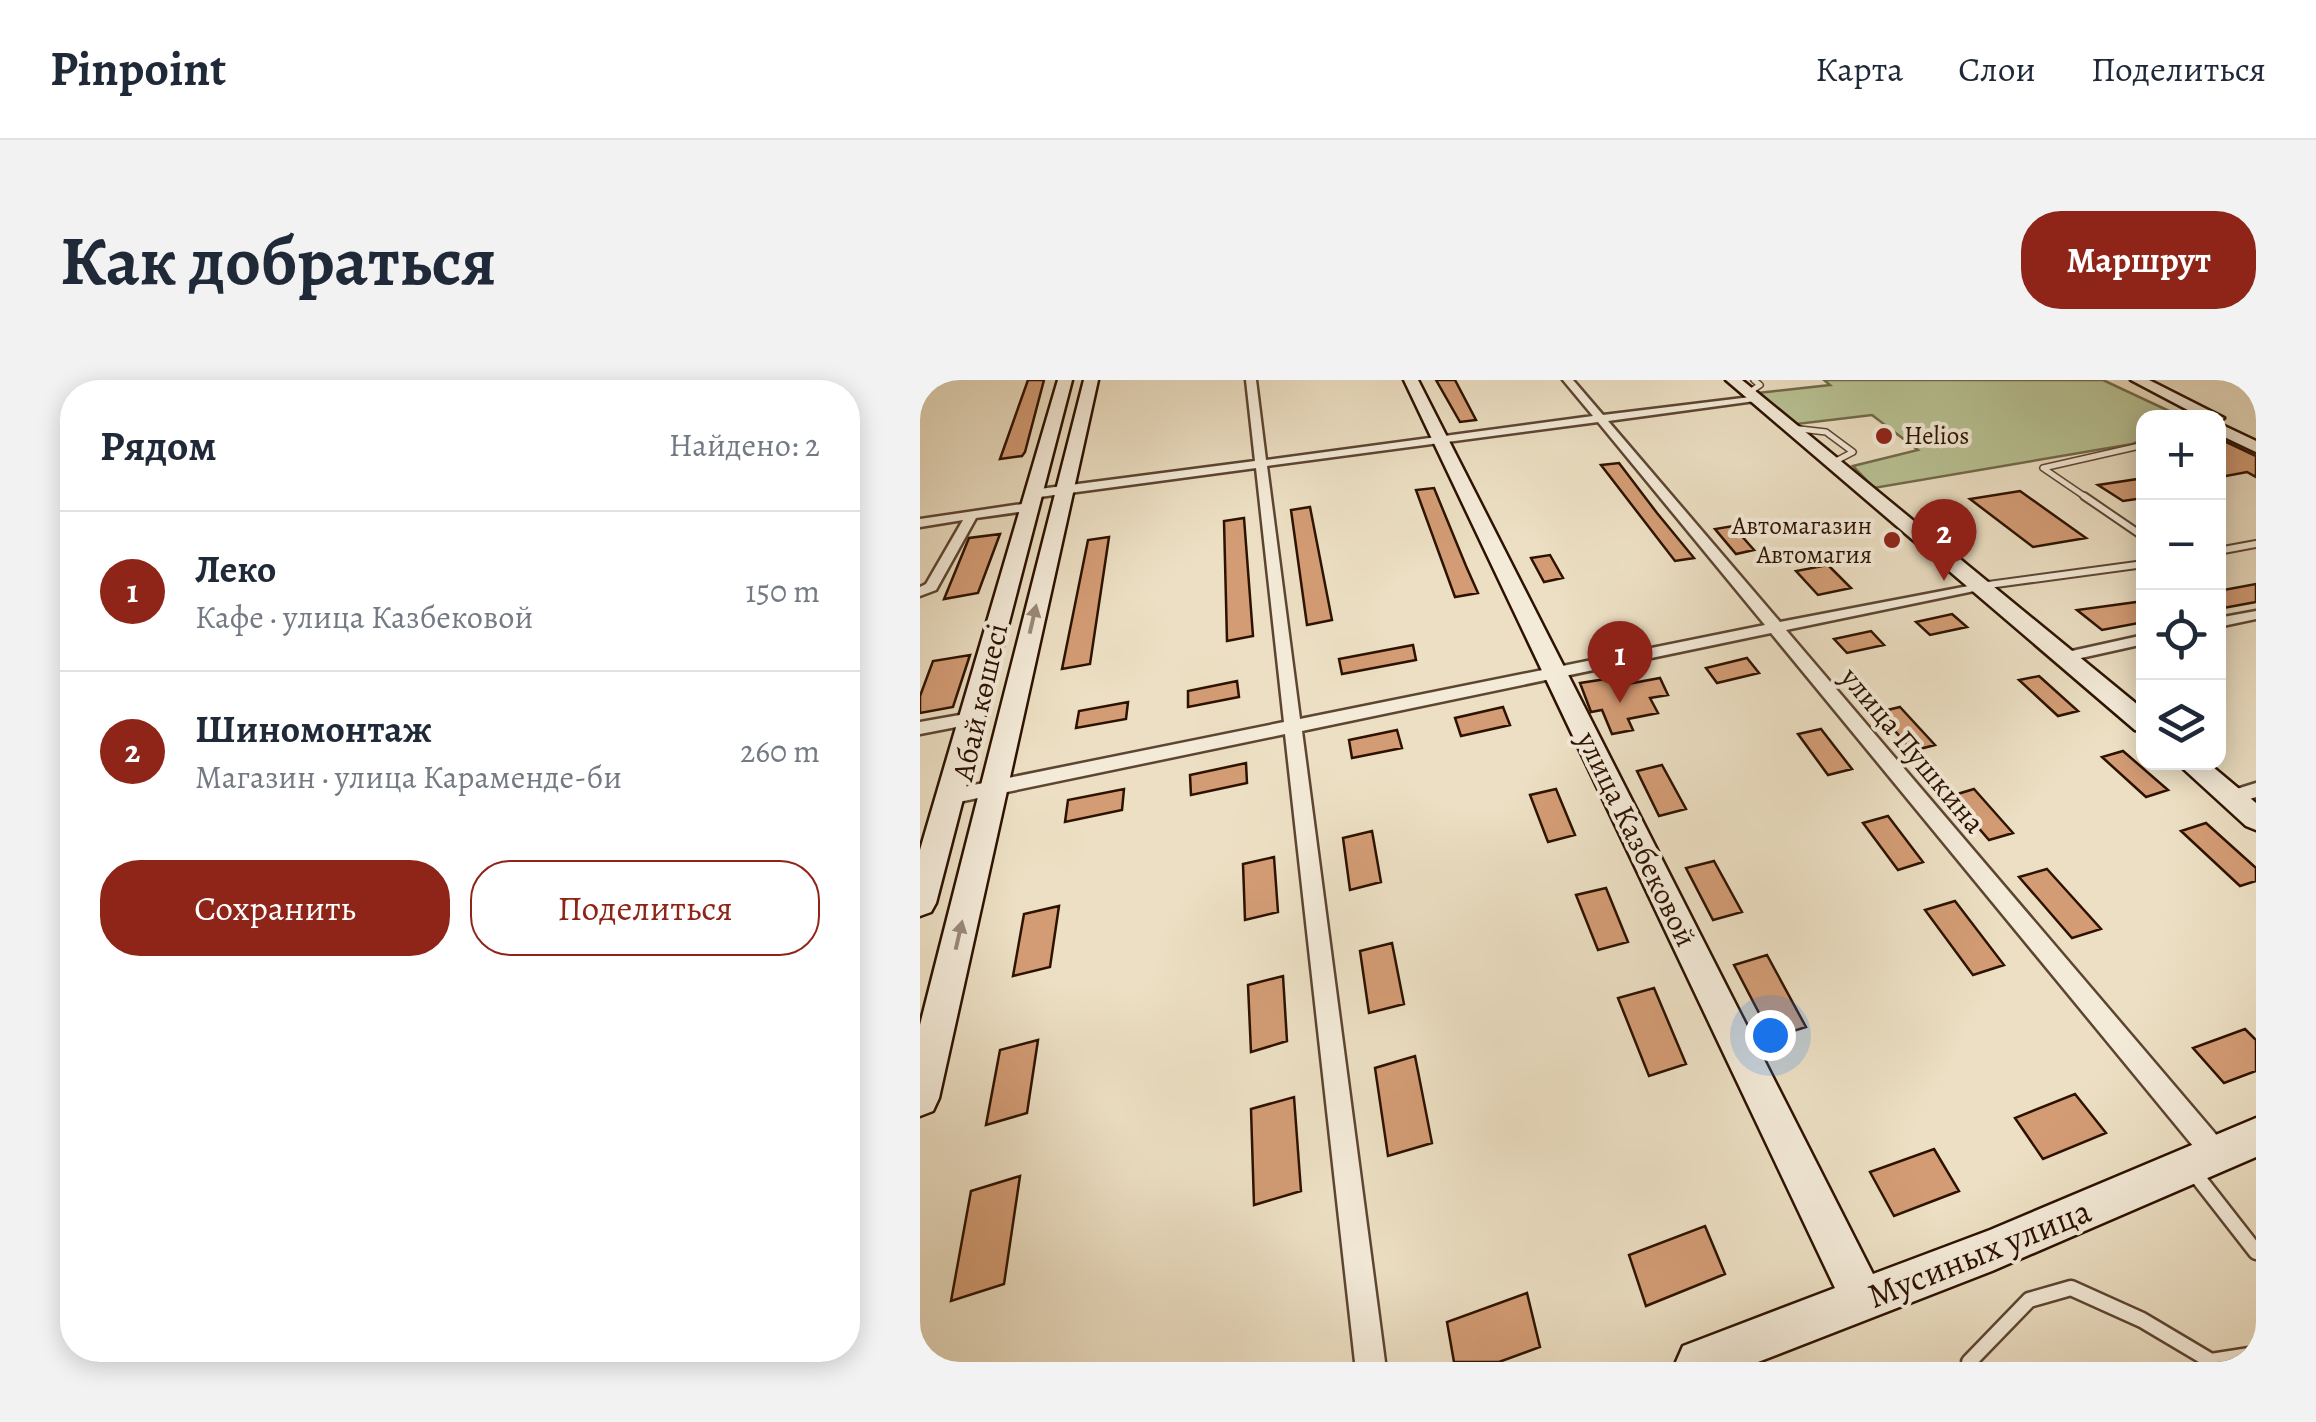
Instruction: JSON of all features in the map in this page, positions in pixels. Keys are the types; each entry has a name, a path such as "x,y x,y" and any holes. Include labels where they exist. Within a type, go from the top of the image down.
{"street":[{"name":"Абай көшесі","path":"920,903 1064,380"},
{"name":"Абай көшесі","path":"920,1098 1091,380"},
{"path":"1251,380 1370,1362"},
{"name":"улица Казбековой","path":"1411,380 1862,1300"},
{"name":"улица Пушкина","path":"1568,380 1776,629 2202,1160"},
{"path":"2118,380 2180,410"},
{"path":"2138,380 2200,410"},
{"path":"920,523 971,517 1064,490 1600,417 1748,388 1790,428 2136,717"},
{"path":"2226,422 2256,437"},
{"path":"2226,432 2256,446"},
{"path":"920,592 932,587 971,517"},
{"path":"949,797 1979,586"},
{"path":"2226,621 2256,615"},
{"path":"2063,657 2136,641"},
{"path":"920,728 971,719"},
{"path":"2202,770 2243,794 2256,819"},
{"name":"Мусиных улица","path":"1699,1362 1992,1250 2256,1136"}],"lane":[{"path":"2136,447 2043,468 2136,532"},
{"path":"2226,549 2256,544"},
{"path":"1979,586 2136,565"},
{"path":"2202,1160 2256,1252"},
{"path":"1969,1362 2029,1300 2071,1288 2142,1320 2211,1361 2256,1354"}],"green space":[{"path":"1824,380 2103,380 2167,410 2136,410 2136,443 2132,444 1874,488 1853,466 1918,450 1872,415 1797,424 1758,393 1830,385"}],"building":[{"path":"1028,380 1044,380 1025,452 1022,456 1000,459"},
{"path":"1436,380 1455,380 1476,420 1460,422"},
{"path":"2226,442 2256,456 2256,477 2247,472 2226,476"},
{"path":"1619,463 1694,558 1675,561 1601,465"},
{"path":"2136,479 2136,499 2123,501 2098,485"},
{"path":"1434,488 1478,593 1455,597 1416,490"},
{"path":"2020,491 2086,538 2033,547 1970,499"},
{"path":"1310,507 1332,620 1307,625 1291,510"},
{"path":"1244,518 1253,636 1227,641 1224,521"},
{"path":"1733,526 1754,550 1736,554 1715,529"},
{"path":"1000,534 978,593 944,599 969,538"},
{"path":"1109,537 1090,664 1062,669 1088,540"},
{"path":"1550,555 1563,578 1544,582 1531,558"},
{"path":"1828,565 1851,588 1818,595 1796,571"},
{"path":"2256,584 2256,602 2226,608 2226,590"},
{"path":"2136,602 2136,624 2102,630 2077,610"},
{"path":"1952,614 1967,627 1930,635 1916,622"},
{"path":"1871,631 1884,645 1847,653 1834,639"},
{"path":"1413,645 1416,660 1342,674 1339,659"},
{"path":"970,655 953,707 920,713 920,696 933,661"},
{"path":"1747,658 1759,673 1717,683 1706,668"},
{"path":"2039,676 2078,711 2058,716 2019,680"},
{"path":"1619,677 1622,685 1660,678 1668,695 1650,698 1658,713 1628,719 1633,730 1612,734 1602,710 1591,712 1580,683"},
{"path":"1237,681 1239,697 1188,707 1188,691"},
{"path":"1128,702 1126,719 1076,728 1079,711"},
{"path":"1503,707 1510,725 1461,736 1455,718"},
{"path":"1900,707 1935,745 1912,751 1879,712"},
{"path":"1821,729 1852,769 1828,775 1798,734"},
{"path":"1397,730 1402,748 1352,758 1349,740"},
{"path":"2123,751 2136,762 2136,770 2145,770 2168,790 2146,797 2102,757"},
{"path":"1246,763 1247,783 1191,795 1190,775"},
{"path":"1662,765 1686,809 1659,816 1637,771"},
{"path":"1124,789 1122,810 1065,822 1068,800"},
{"path":"1556,789 1575,835 1548,842 1530,795"},
{"path":"1974,789 2013,833 1989,840 1951,796"},
{"path":"1888,816 1923,862 1898,870 1863,823"},
{"path":"2206,823 2256,868 2256,881 2240,886 2181,831"},
{"path":"1372,831 1381,882 1350,890 1343,838"},
{"path":"1274,857 1278,912 1245,920 1243,864"},
{"path":"1714,861 1742,912 1713,920 1686,868"},
{"path":"2047,869 2101,929 2072,938 2019,877"},
{"path":"1606,888 1628,942 1598,950 1576,895"},
{"path":"1955,901 2004,965 1973,975 1925,910"},
{"path":"1059,906 1050,967 1013,976 1024,914"},
{"path":"1392,943 1404,1004 1369,1013 1360,951"},
{"path":"1767,955 1806,1027 1772,1038 1734,965"},
{"path":"1283,976 1287,1041 1251,1052 1248,985"},
{"path":"1654,988 1686,1064 1649,1076 1618,998"},
{"path":"2245,1029 2256,1040 2256,1071 2224,1083 2193,1048"},
{"path":"1038,1040 1027,1113 986,1125 1000,1050"},
{"path":"1415,1056 1432,1143 1388,1156 1375,1068"},
{"path":"2075,1094 2106,1133 2043,1159 2015,1118"},
{"path":"1294,1097 1301,1191 1254,1205 1251,1109"},
{"path":"1934,1149 1959,1191 1894,1216 1870,1172"},
{"path":"1020,1176 1004,1284 951,1301 971,1191"},
{"path":"1705,1226 1725,1274 1646,1306 1629,1255"},
{"path":"1527,1293 1540,1347 1499,1362 1454,1362 1447,1322"}],"place":[{"name":"Helios","path":"1884,436"},
{"name":"Автомагазин Автомагия","path":"1892,540"},
{"name":"Шиномонтаж","path":"1944,581"},
{"name":"Леко","path":"1620,703"}]}
